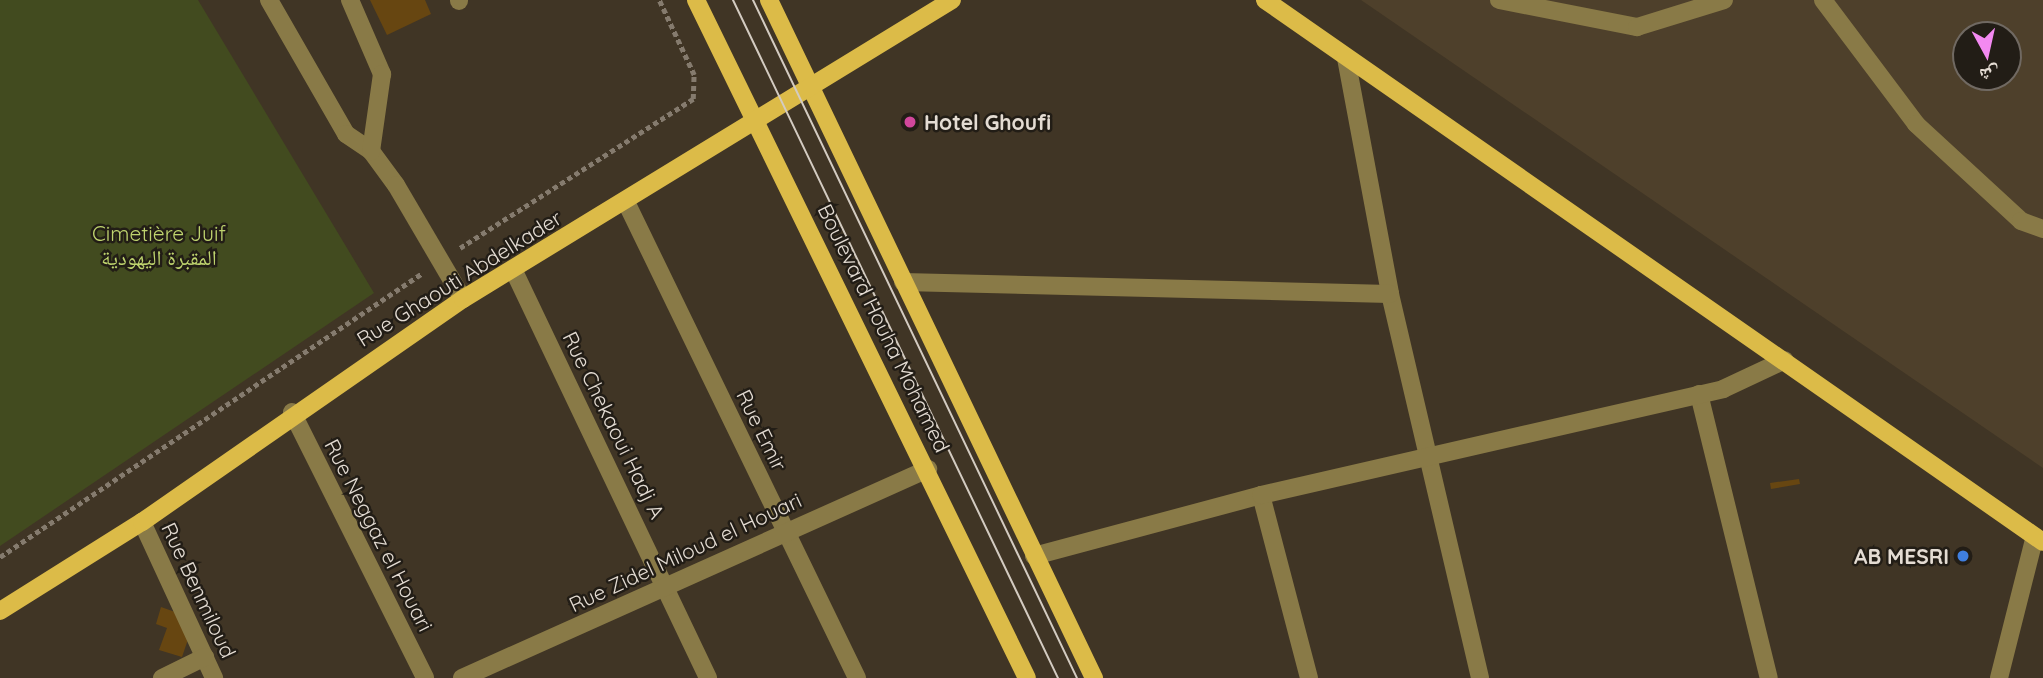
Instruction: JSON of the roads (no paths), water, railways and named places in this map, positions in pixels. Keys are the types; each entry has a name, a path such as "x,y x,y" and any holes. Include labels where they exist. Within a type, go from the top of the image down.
{"main road":[{"name":"Boulevard Houha Mohamed","path":"696,0 755,126 928,469 1027,678"},
{"name":"Boulevard Houha Mohamed","path":"769,0 1094,678"},
{"name":"Rue Ghaouti Abdelkader","path":"0,611 142,522 292,412 463,299 755,126 928,6 952,0"},
{"path":"1265,0 2039,539"}],"street":[{"path":"269,0 346,134 371,151 463,299"},
{"path":"350,0 382,74 371,151"},
{"path":"1499,0 1637,27 1724,0"},
{"path":"1823,0 1916,124 2021,222 2043,229"},
{"path":"1346,58 1390,294 1480,678"},
{"name":"Rue Emir","path":"626,202 857,678"},
{"name":"Rue Chekaoui Hadj A","path":"513,269 668,587 708,678"},
{"path":"903,282 1390,294"},
{"path":"1034,556 1261,495 1699,394 1785,360"},
{"path":"1699,394 1769,678"},
{"name":"Rue Neggaz el Houari","path":"292,412 425,678"},
{"name":"Rue Zidel Miloud el Houari","path":"461,678 668,587 785,529 928,469"},
{"path":"1261,495 1309,678"},
{"name":"Rue Benmiloud","path":"142,522 214,678"},
{"path":"1999,678 2039,539"},
{"path":"162,678 205,657"}],"tram line":[{"path":"733,0 1058,678"},
{"path":"753,0 1077,678"}],"place":[{"name":"Hotel Ghoufi","path":"910,122"},
{"name":"AB MESRI","path":"1963,556"}],"park label":[{"name":"Cimetière Juif المقبرة اليهودية","path":"159,245"}]}
